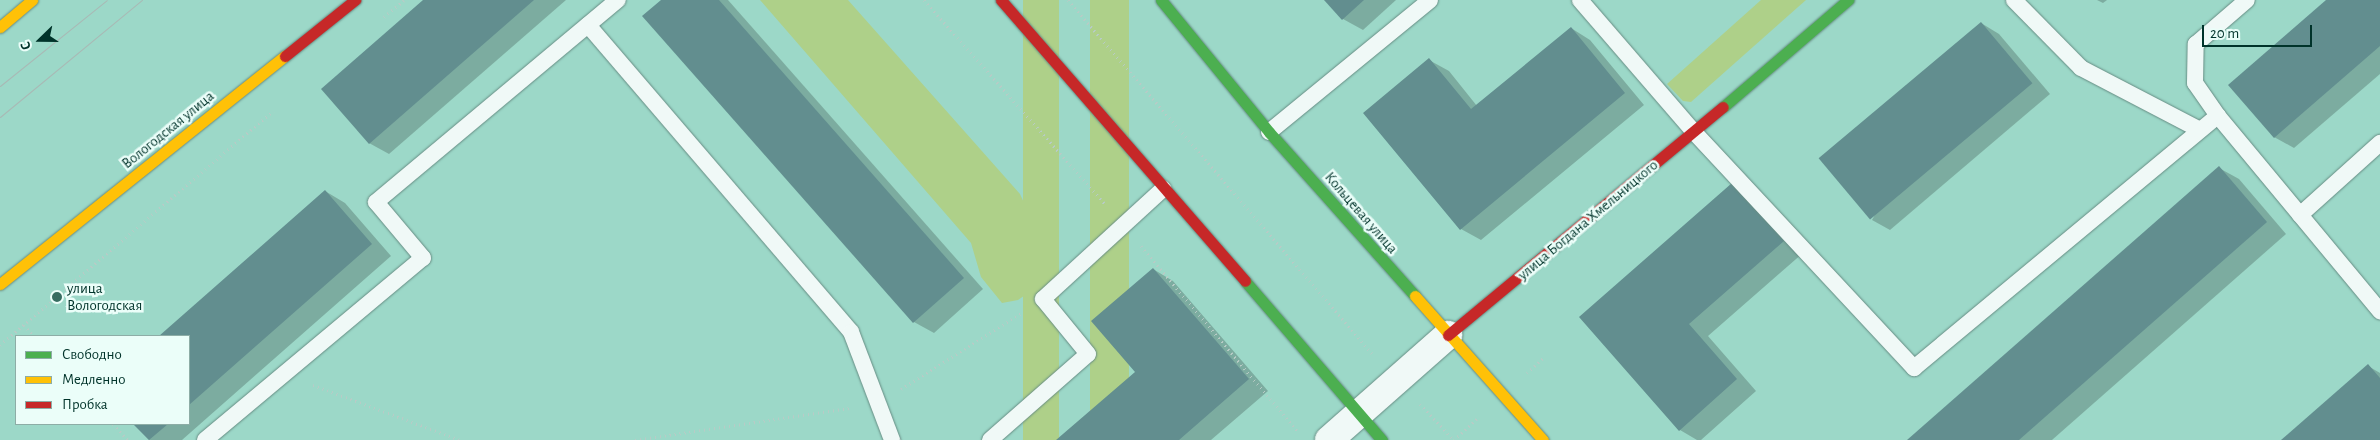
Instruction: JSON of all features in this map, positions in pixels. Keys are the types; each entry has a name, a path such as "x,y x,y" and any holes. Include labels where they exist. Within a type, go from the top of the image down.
{"main road":[{"path":"0,27 32,0"},
{"name":"Вологодская улица","path":"0,284 355,0"},
{"path":"1001,0 1358,415 1382,440"},
{"name":"Кольцевая улица","path":"1161,0 1269,132 1543,440"},
{"name":"улица Богдана Хмельницкого","path":"1448,335 1694,132 1848,0"}],"street":[{"name":"улица Богдана Хмельницкого","path":"1329,440 1448,335"}],"lane":[{"path":"205,440 423,258 376,202 618,0"},
{"path":"1269,132 1430,0"},
{"path":"1580,0 1694,132 1914,368 2218,116"},
{"path":"2014,0 2082,68 2200,130"},
{"path":"2247,0 2196,44 2195,83 2218,116 2380,310"},
{"path":"588,25 851,332 892,440"},
{"path":"2300,215 2380,143"},
{"path":"990,440 1088,354 1042,300 1163,189"}],"path":[{"path":"381,19 404,0"},
{"path":"1068,0 1397,380 1454,440"},
{"path":"0,345 275,109"},
{"path":"24,325 33,335"},
{"path":"284,374 460,440"},
{"path":"114,425 128,440"}],"green space":[{"path":"760,0 848,0 1020,194 1040,238 1041,271 1031,291 1018,300 1002,303 981,277 971,243"},
{"path":"1023,0 1059,0 1059,440 1023,440"},
{"path":"1090,0 1129,0 1129,440 1090,440"},
{"path":"1761,0 1806,0 1691,102 1683,101 1667,84"}],"building":[{"path":"423,0 534,0 369,144 321,89"},
{"path":"661,0 719,0 964,278 913,323 642,16"},
{"path":"1324,0 1364,0 1342,20"},
{"path":"2326,0 2380,0 2380,46 2274,138 2228,85"},
{"path":"1981,22 2032,83 1870,220 1819,158"},
{"path":"1571,27 1625,93 1460,230 1363,113 1429,58 1471,109"},
{"path":"2219,166 2267,222 2019,440 1907,440"},
{"path":"1732,183 1784,241 1689,324 1737,379 1679,431 1579,317"},
{"path":"325,190 372,244 190,404 190,335 160,335"},
{"path":"1153,268 1249,379 1179,440 1056,440 1135,372 1091,321"},
{"path":"2368,364 2380,378 2380,440 2281,440"},
{"path":"134,425 167,425 149,440"}],"tram line":[{"path":"0,86 107,0"},
{"path":"0,117 142,0"}],"traffic: fast":[{"path":"1161,0 1269,132 1415,296"},
{"path":"1723,107 1848,0"},
{"path":"1245,281 1382,440"}],"traffic: slow":[{"path":"0,27 32,0"},
{"path":"0,284 285,56"},
{"path":"1415,296 1543,440"}],"traffic: jam":[{"path":"285,56 355,0"},
{"path":"1001,0 1245,281"},
{"path":"1448,335 1723,107"}],"place":[{"name":"улица Вологодская","path":"57,297"}]}
